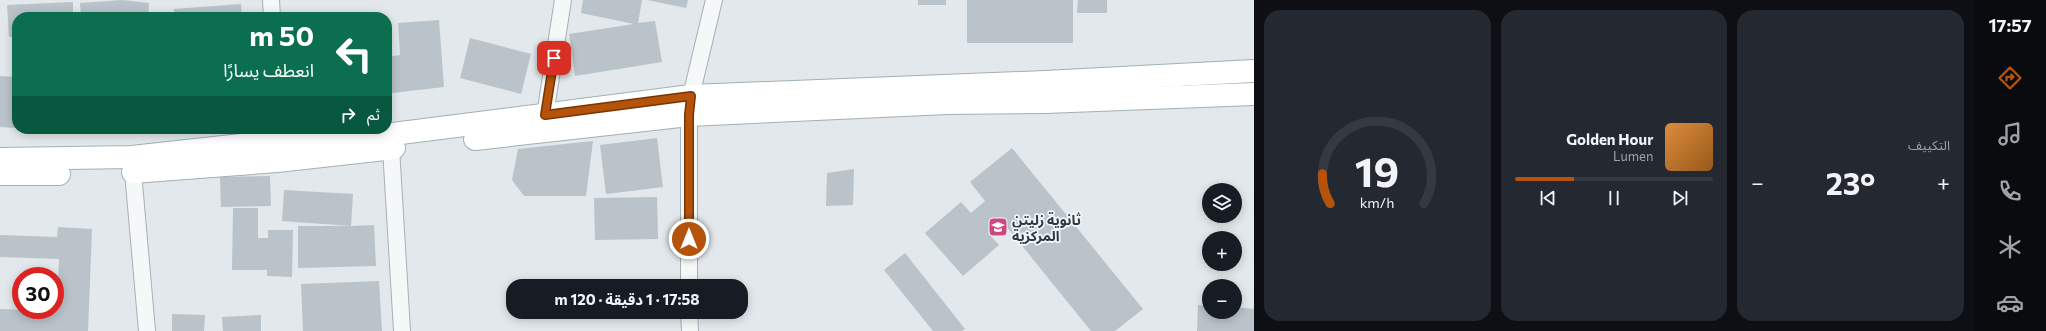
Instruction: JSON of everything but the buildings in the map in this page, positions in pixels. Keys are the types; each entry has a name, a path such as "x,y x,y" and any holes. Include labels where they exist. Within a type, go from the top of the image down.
{"main road":[{"path":"0,159 132,157 393,134 545,115 1045,82 1254,71"},
{"path":"0,174 132,172 277,144 391,148 690,105 1045,102 1254,94"}],"street":[{"path":"271,0 272,12"},
{"path":"545,115 563,0"},
{"path":"689,279 690,105 714,0"},
{"path":"391,148 402,331"},
{"path":"132,172 147,331"},
{"path":"690,319 690,331"}],"place":[{"name":"ثانوية زليتن المركزية","path":"998,227"}],"route":[{"path":"554,58 545,115 691,96 689,115 689,239"}]}
